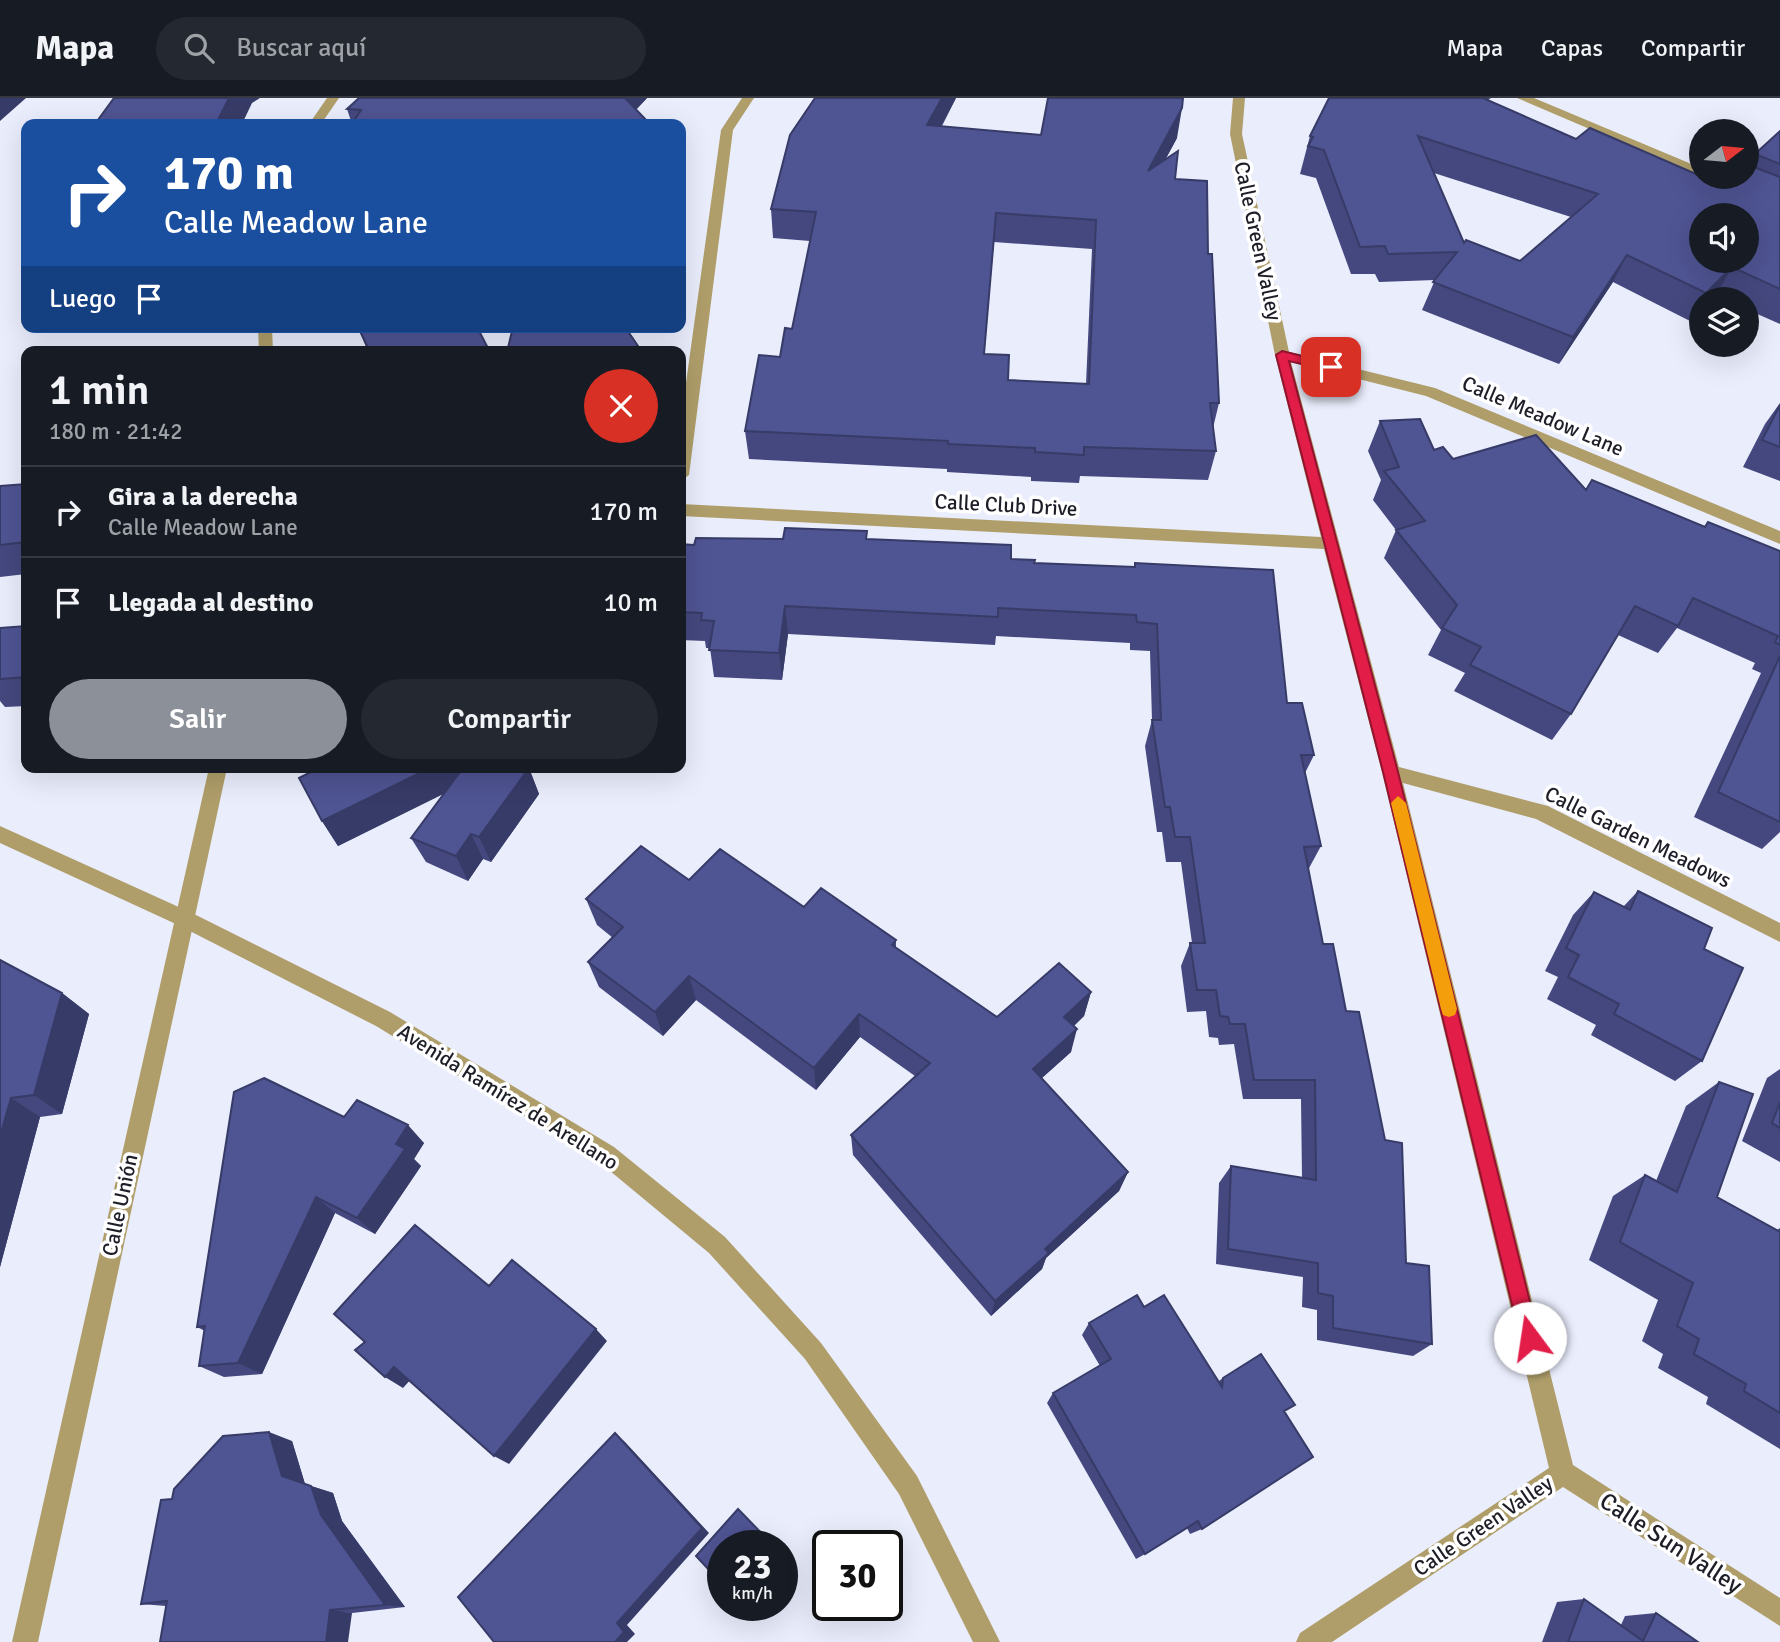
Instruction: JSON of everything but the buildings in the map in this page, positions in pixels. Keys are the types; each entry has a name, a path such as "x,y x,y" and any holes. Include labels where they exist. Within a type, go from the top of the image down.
{"street":[{"path":"318,119 333,98"},
{"path":"686,438 727,130 748,98"},
{"name":"Calle Green Valley","path":"1239,98 1236,134 1282,355 1391,772 1563,1473 1309,1642"},
{"path":"1523,98 1689,168"},
{"name":"Calle Meadow Lane","path":"1282,355 1430,392 1780,538"},
{"name":"Calle Club Drive","path":"686,510 1330,542"},
{"name":"Calle Garden Meadows","path":"1391,772 1541,812 1780,933"},
{"name":"Calle Unión","path":"25,1642 217,773"},
{"name":"Avenida Ramírez de Arellano","path":"0,834 185,919 383,1019 606,1154 717,1245 813,1351 908,1485 987,1642"},
{"name":"Calle Sun Valley","path":"1563,1473 1780,1613"}],"slow traffic":[{"path":"1398,803 1449,1009"}],"route":[{"path":"1331,367 1282,355 1391,772 1530,1338"}]}
